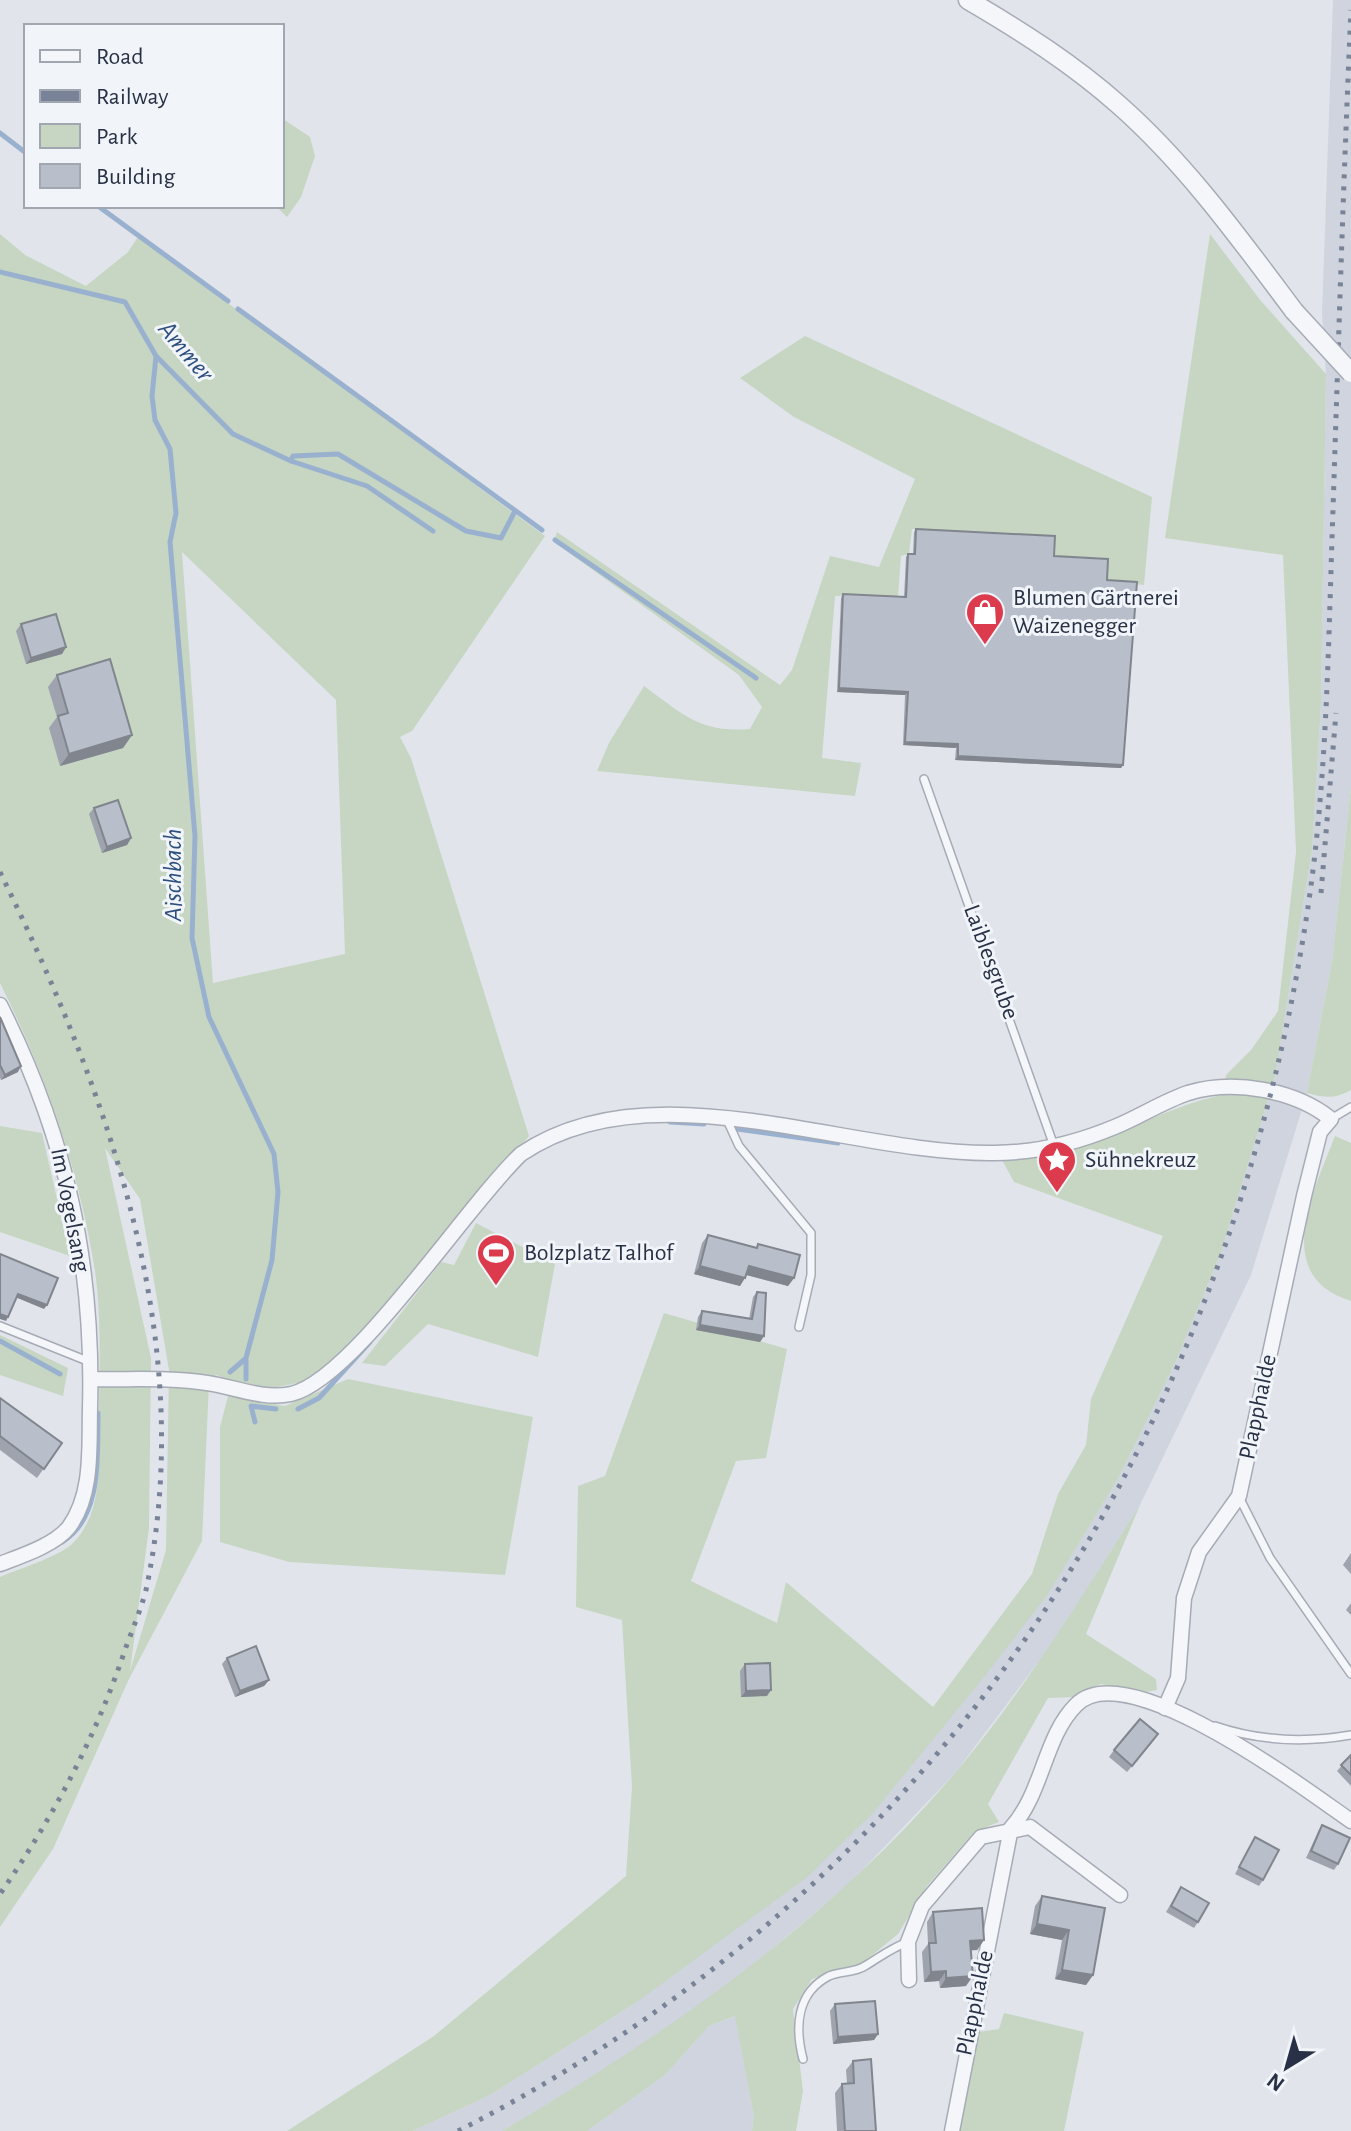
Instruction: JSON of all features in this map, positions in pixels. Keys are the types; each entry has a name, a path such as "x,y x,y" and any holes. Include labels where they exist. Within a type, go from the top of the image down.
{"street":[{"path":"968,0 1037,41 1120,105 1211,200 1294,311 1351,373"},
{"name":"Im Vogelsang","path":"0,1005 27,1059 68,1176 85,1287 91,1379 84,1500 67,1530 33,1551 0,1564"},
{"path":"91,1379 209,1383 264,1395 292,1394 307,1388 347,1356 496,1178 535,1144 571,1128 626,1115 727,1120 949,1151 993,1154 1054,1147 1115,1127 1187,1094 1218,1087 1252,1089 1311,1103 1331,1119"},
{"name":"Plapphalde","path":"1165,1708 1178,1678 1184,1598 1199,1552 1239,1496 1304,1196 1320,1132 1331,1119"},
{"name":"Plapphalde","path":"952,2131 1011,1828 1027,1810 1066,1716 1079,1701 1102,1694 1121,1695 1189,1716 1244,1748 1351,1821"},
{"path":"909,1980 908,1942 922,1906 957,1860 981,1837 1011,1828 1030,1827 1120,1895"}],"lane":[{"name":"Laiblesgrube","path":"924,779 1046,1115 1054,1147"},
{"path":"1331,1119 1351,1107"},
{"path":"727,1120 739,1146 811,1233 811,1275 799,1327"},
{"path":"0,1326 90,1362"},
{"path":"1239,1496 1270,1558 1351,1674"},
{"path":"1189,1716 1268,1739 1327,1739 1351,1735"},
{"path":"803,2059 798,2019 814,1990 829,1977 864,1967 891,1948 908,1942"}],"shaded area":[{"path":"1333,0 1351,0 1351,787 1332,962 1307,1093 1251,1275 1140,1505 1055,1640 955,1773 849,1884 735,1980 609,2068 502,2131 413,2131 492,2094 637,2002 1048,1593 1119,1477 1176,1361 1220,1255 1275,1077 1312,850 1321,704 1326,374 1322,314"},
{"path":"736,2016 754,2116 752,2131 587,2131 665,2075 709,2026"}],"green space":[{"path":"284,120 310,137 315,156 301,197 287,217 278,208 284,208"},
{"path":"0,234 25,255 86,286 128,252 138,237 545,536 412,731 400,737 411,758 529,1136 344,1353 308,1381 261,1390 216,1375 209,1383 202,1541 129,1679 53,1849 0,1927 0,1577 66,1549 90,1518 98,1471 100,1347 95,1271 70,1159 32,1052 0,983","holes":["182,552 336,700 345,954 213,983","105,1148 140,1199 169,1370 166,1550 130,1671 149,1528 151,1358"]},
{"path":"1210,234 1261,301 1326,374 1321,704 1312,850 1275,1077 1220,1255 1176,1361 1119,1477 1048,1594 873,1813 806,1878 637,2002 492,2094 413,2131 287,2131 434,2036 626,1876 632,1787 622,1620 576,1607 578,1486 605,1476 664,1313 787,1349 766,1458 736,1461 691,1581 777,1623 786,1582 933,1707 1032,1574 1058,1494 1086,1445 1091,1399 1163,1236 1014,1182 1002,1160 1058,1154 1079,1148 1180,1107 1222,1095 1226,1075 1251,1050 1278,1011 1296,852 1283,555 1165,538"},
{"path":"805,336 1152,497 1144,585 1106,581 1108,558 1054,556 1054,536 912,529 909,554 901,556 898,596 835,596 822,758 861,763 855,796 597,771 609,743 644,686 692,720 717,728 750,729 762,707 739,675 554,542 557,532 780,685 792,670 830,556 879,567 915,479 794,417 740,378"},
{"path":"1351,787 1351,1090 1324,1097 1307,1093 1332,962"},
{"path":"0,1126 42,1133 70,1256 0,1232"},
{"path":"1335,1136 1351,1143 1351,1301 1326,1289 1311,1272 1305,1252 1309,1206"},
{"name":"Bolzplatz Talhof","path":"476,1223 555,1264 538,1357 428,1324 385,1366 362,1363 441,1262 454,1265"},
{"path":"0,1335 68,1368 63,1396 0,1375"},
{"path":"348,1379 533,1417 505,1575 289,1562 220,1542 220,1427 228,1396 285,1406"},
{"path":"1140,1505 1086,1634 1156,1679 1157,1690 1146,1692 1101,1684 1075,1697 1048,1698 988,1804 999,1822 974,1832 927,1886 898,1934 864,1962 812,1979 793,2009 803,2091 796,2131 752,2131 754,2116 735,2016 709,2026 665,2075 587,2131 502,2131 625,2055 744,1971 854,1878 906,1827 955,1773 1005,1709"},
{"path":"1004,2013 1084,2032 1064,2131 958,2131 978,2032 999,2029"}],"building":[{"name":"Blumen Gärtnerei Waizenegger","path":"916,529 1055,536 1054,556 1108,559 1107,580 1137,582 1123,765 958,756 958,744 905,742 908,692 839,688 843,594 906,597 908,554 915,554"},
{"path":"56,614 66,647 31,658 21,624"},
{"path":"110,659 132,735 69,754 58,716 68,713 57,675"},
{"path":"118,800 131,838 107,847 94,808"},
{"path":"0,1017 21,1066 5,1075 0,1065"},
{"path":"708,1235 800,1255 794,1278 749,1266 745,1278 700,1266"},
{"path":"0,1254 58,1278 47,1305 18,1294 8,1317 0,1314"},
{"path":"757,1292 766,1293 764,1336 700,1325 702,1311 752,1319"},
{"path":"0,1398 62,1443 44,1469 0,1436"},
{"path":"256,1646 269,1680 240,1691 227,1658"},
{"path":"770,1663 771,1690 746,1691 745,1664"},
{"path":"1140,1719 1158,1734 1132,1766 1114,1750"},
{"path":"1351,1755 1351,1775 1341,1765"},
{"path":"1322,1825 1350,1838 1338,1864 1311,1851"},
{"path":"1255,1837 1279,1850 1263,1880 1239,1867"},
{"path":"1181,1887 1209,1903 1198,1922 1171,1906"},
{"path":"1042,1896 1105,1908 1093,1975 1062,1970 1069,1930 1037,1924"},
{"path":"982,1908 984,1940 970,1941 973,1976 946,1978 946,1971 931,1972 929,1943 936,1943 933,1912"},
{"path":"875,2001 878,2034 838,2037 835,2004"},
{"path":"871,2059 876,2131 845,2131 842,2084 854,2083 853,2061"}],"waterway":[{"name":"Ammer","path":"0,133 24,151"},
{"name":"Ammer","path":"101,208 228,301"},
{"name":"Ammer","path":"0,272 125,302 156,356 233,434 291,461 367,486 433,531"},
{"name":"Ammer","path":"238,309 542,530"},
{"name":"Aischbach","path":"156,356 152,396 155,420 170,449 176,513 170,542 195,836 192,938 209,1017 274,1154 278,1192 272,1260 246,1358 246,1379"},
{"name":"Ammer","path":"291,461 293,456 338,454 466,531 501,538 515,511"},
{"name":"Ammer","path":"555,540 756,678"},
{"path":"670,1122 704,1124"},
{"path":"737,1129 838,1143"},
{"name":"Aischbach","path":"0,1341 60,1374"},
{"path":"298,1409 319,1398 370,1342"},
{"name":"Aischbach","path":"230,1372 245,1359"},
{"path":"255,1422 251,1406 276,1409"},
{"path":"62,1542 85,1517 91,1501 97,1466 98,1413"}],"railway":[{"path":"458,2131 630,2029 784,1910 919,1775 1035,1625 1132,1462 1210,1287 1269,1102 1308,907 1314,861 1327,677 1351,10"},
{"path":"1321,893 1336,713"},
{"path":"0,872 76,1042 108,1131 133,1220 152,1312 161,1404 159,1497 142,1604 101,1713 72,1775 0,1894"}],"place":[{"name":"Blumen Gärtnerei Waizenegger","path":"985,646"},
{"name":"Sühnekreuz","path":"1057,1194"},
{"name":"Bolzplatz Talhof","path":"496,1287"}]}
